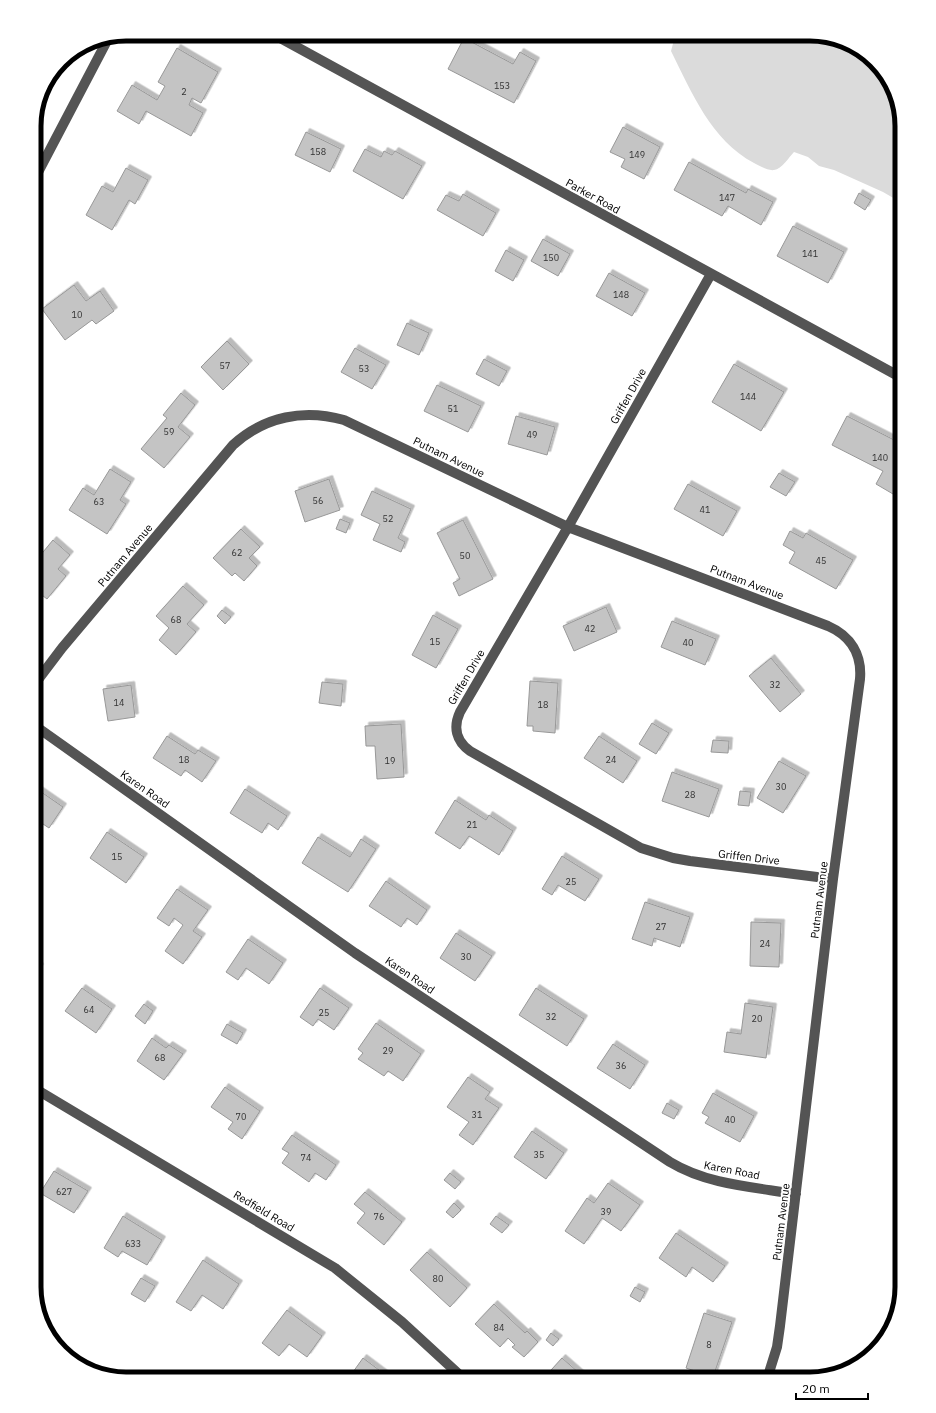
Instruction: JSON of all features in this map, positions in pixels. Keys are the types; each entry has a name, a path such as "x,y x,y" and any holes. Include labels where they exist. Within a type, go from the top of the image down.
{"street":[{"name":"Parker Road","path":"286,41 895,374"},
{"path":"41,167 106,44"},
{"name":"Griffen Drive","path":"711,274 568,527 460,712 456,720 456,729 460,742 470,751 626,840 657,854 690,861 833,879"},
{"name":"Putnam Avenue","path":"41,676 62,648 225,453 242,437 274,420 309,414 344,420 568,527 828,626 838,631 851,642 858,657 861,674 833,879 780,1326 777,1347 769,1372"},
{"name":"Karen Road","path":"41,730 355,953 670,1162 684,1170 706,1178 796,1194"},
{"name":"Redfield Road","path":"41,1092 335,1268 402,1322 456,1372"}],"shaded area":[{"path":"674,41 815,41 837,46 852,52 870,66 877,74 884,84 892,104 895,126 895,199 834,170 819,166 808,157 794,152 780,167 774,170 767,169 754,163 726,142 714,129 695,99 671,51"}],"building":[{"path":"462,41 470,41 513,64 520,52 536,61 514,103 448,69"},
{"path":"177,48 218,72 201,103 192,98 189,105 203,113 191,136 146,111 139,124 117,111 132,85 157,100 165,86 158,82"},
{"path":"623,127 660,147 644,179 621,167 625,159 610,152"},
{"path":"306,132 341,149 330,172 295,155"},
{"path":"365,149 381,157 384,151 392,155 395,151 422,166 403,199 353,171"},
{"path":"689,162 746,193 748,189 773,202 761,225 728,206 722,216 674,190"},
{"path":"126,168 148,180 135,204 129,200 112,230 86,215 102,186 113,192"},
{"path":"859,193 871,200 865,210 854,203"},
{"path":"463,194 496,213 483,236 437,210 446,195 459,201"},
{"path":"793,226 844,252 828,283 777,256"},
{"path":"543,239 570,254 558,276 531,261"},
{"path":"506,250 524,260 513,281 495,271"},
{"path":"609,273 645,293 632,316 596,296"},
{"path":"74,285 86,301 100,291 114,311 96,324 92,320 65,340 42,309"},
{"path":"407,323 429,333 419,355 397,345"},
{"path":"227,341 249,364 223,390 201,367"},
{"path":"355,348 386,365 372,389 341,372"},
{"path":"484,359 507,371 499,386 476,374"},
{"path":"734,364 784,392 761,431 712,402"},
{"path":"437,385 481,406 468,432 424,411"},
{"path":"181,393 195,405 178,427 190,437 164,468 141,449 167,418 163,415"},
{"path":"516,416 555,427 547,455 508,444"},
{"path":"847,416 895,440 895,490 893,494 876,484 883,471 832,445"},
{"path":"110,469 131,482 120,500 126,504 107,534 69,510 83,488 94,495"},
{"path":"779,473 795,482 786,496 770,487"},
{"path":"329,479 340,510 305,522 295,491"},
{"path":"688,484 737,511 723,536 674,509"},
{"path":"372,491 411,509 398,538 405,542 401,552 373,540 380,524 361,515"},
{"path":"340,519 350,523 346,533 336,529"},
{"path":"463,520 493,579 459,596 453,583 460,579 437,533"},
{"path":"241,529 260,547 249,558 257,566 244,581 235,573 232,576 213,558"},
{"path":"790,531 803,538 806,533 853,560 836,589 789,563 795,552 783,545"},
{"path":"53,540 70,555 58,569 66,576 47,599 41,594 41,555"},
{"path":"183,586 204,605 187,624 196,632 176,655 159,640 169,628 156,616"},
{"path":"606,607 617,632 574,651 563,626"},
{"path":"222,610 231,617 225,624 217,616"},
{"path":"433,615 458,629 436,668 412,655"},
{"path":"672,621 716,639 705,665 661,647"},
{"path":"771,658 801,694 780,712 749,676"},
{"path":"530,681 558,683 555,733 533,731 533,726 527,726"},
{"path":"322,682 343,684 341,706 319,703"},
{"path":"131,685 135,717 108,721 103,689"},
{"path":"652,723 669,733 656,754 639,744"},
{"path":"401,724 404,777 377,779 375,746 366,746 365,726"},
{"path":"167,736 195,754 198,750 216,761 202,782 185,770 181,776 153,758"},
{"path":"599,736 637,761 623,783 584,758"},
{"path":"713,740 729,741 728,753 711,752"},
{"path":"779,761 806,776 783,813 757,798"},
{"path":"672,772 719,789 709,817 662,801"},
{"path":"245,789 287,816 278,830 268,823 262,833 230,813"},
{"path":"740,791 751,792 749,806 738,805"},
{"path":"41,792 63,807 49,828 41,823"},
{"path":"455,800 486,820 489,815 513,831 499,855 469,836 460,849 435,833"},
{"path":"107,832 144,857 126,883 90,858"},
{"path":"318,837 350,857 361,839 376,849 348,892 302,863"},
{"path":"562,856 599,879 585,901 558,885 552,895 542,889"},
{"path":"386,881 427,910 417,925 407,918 401,927 369,906"},
{"path":"177,889 208,910 193,931 202,937 183,964 165,951 183,925 174,918 169,926 157,918"},
{"path":"645,902 690,917 680,947 654,938 652,946 632,939"},
{"path":"751,922 781,923 779,967 750,966"},
{"path":"456,933 492,956 475,981 440,958"},
{"path":"248,939 283,963 269,984 246,968 238,980 226,972"},
{"path":"82,988 112,1009 96,1033 65,1011"},
{"path":"320,988 349,1008 334,1030 318,1019 313,1026 300,1017"},
{"path":"536,988 584,1019 567,1046 519,1015"},
{"path":"745,1003 773,1007 766,1058 724,1052 727,1032 741,1034"},
{"path":"144,1004 153,1011 145,1024 135,1016"},
{"path":"376,1023 421,1054 403,1081 388,1071 384,1076 358,1059 363,1053 358,1049"},
{"path":"227,1024 243,1033 237,1044 221,1035"},
{"path":"152,1038 166,1048 169,1045 183,1054 164,1080 137,1061"},
{"path":"613,1044 645,1065 630,1089 597,1068"},
{"path":"468,1077 490,1092 485,1099 499,1108 473,1145 459,1135 469,1122 447,1107"},
{"path":"225,1087 260,1111 242,1139 228,1129 233,1122 211,1107"},
{"path":"713,1093 754,1116 740,1142 705,1123 709,1117 702,1113"},
{"path":"667,1103 679,1110 674,1119 662,1113"},
{"path":"532,1131 564,1153 546,1179 514,1157"},
{"path":"292,1135 336,1165 326,1180 315,1173 309,1182 282,1163 289,1153 282,1149"},
{"path":"54,1171 88,1191 74,1213 41,1194"},
{"path":"450,1173 461,1182 455,1189 444,1180"},
{"path":"608,1183 640,1205 621,1231 602,1218 584,1244 565,1231 587,1198 594,1203"},
{"path":"365,1192 402,1222 384,1245 357,1223 365,1213 354,1204"},
{"path":"454,1203 461,1210 453,1218 446,1212"},
{"path":"123,1216 162,1240 147,1265 122,1251 118,1257 104,1248"},
{"path":"496,1216 509,1225 502,1233 490,1224"},
{"path":"676,1233 725,1266 713,1282 692,1267 686,1277 659,1258"},
{"path":"427,1252 467,1288 450,1307 410,1270"},
{"path":"203,1260 239,1284 223,1309 202,1295 191,1311 176,1302"},
{"path":"141,1278 155,1286 145,1302 131,1294"},
{"path":"635,1287 645,1292 640,1302 630,1296"},
{"path":"494,1304 525,1333 527,1331 538,1342 524,1357 512,1347 515,1345 508,1338 500,1347 475,1324"},
{"path":"287,1310 322,1336 307,1357 289,1344 279,1356 262,1343"},
{"path":"704,1313 732,1322 715,1372 698,1372 686,1368"},
{"path":"551,1333 559,1339 553,1346 546,1340"},
{"path":"363,1358 382,1372 353,1372"},
{"path":"562,1358 578,1372 549,1372"}]}
